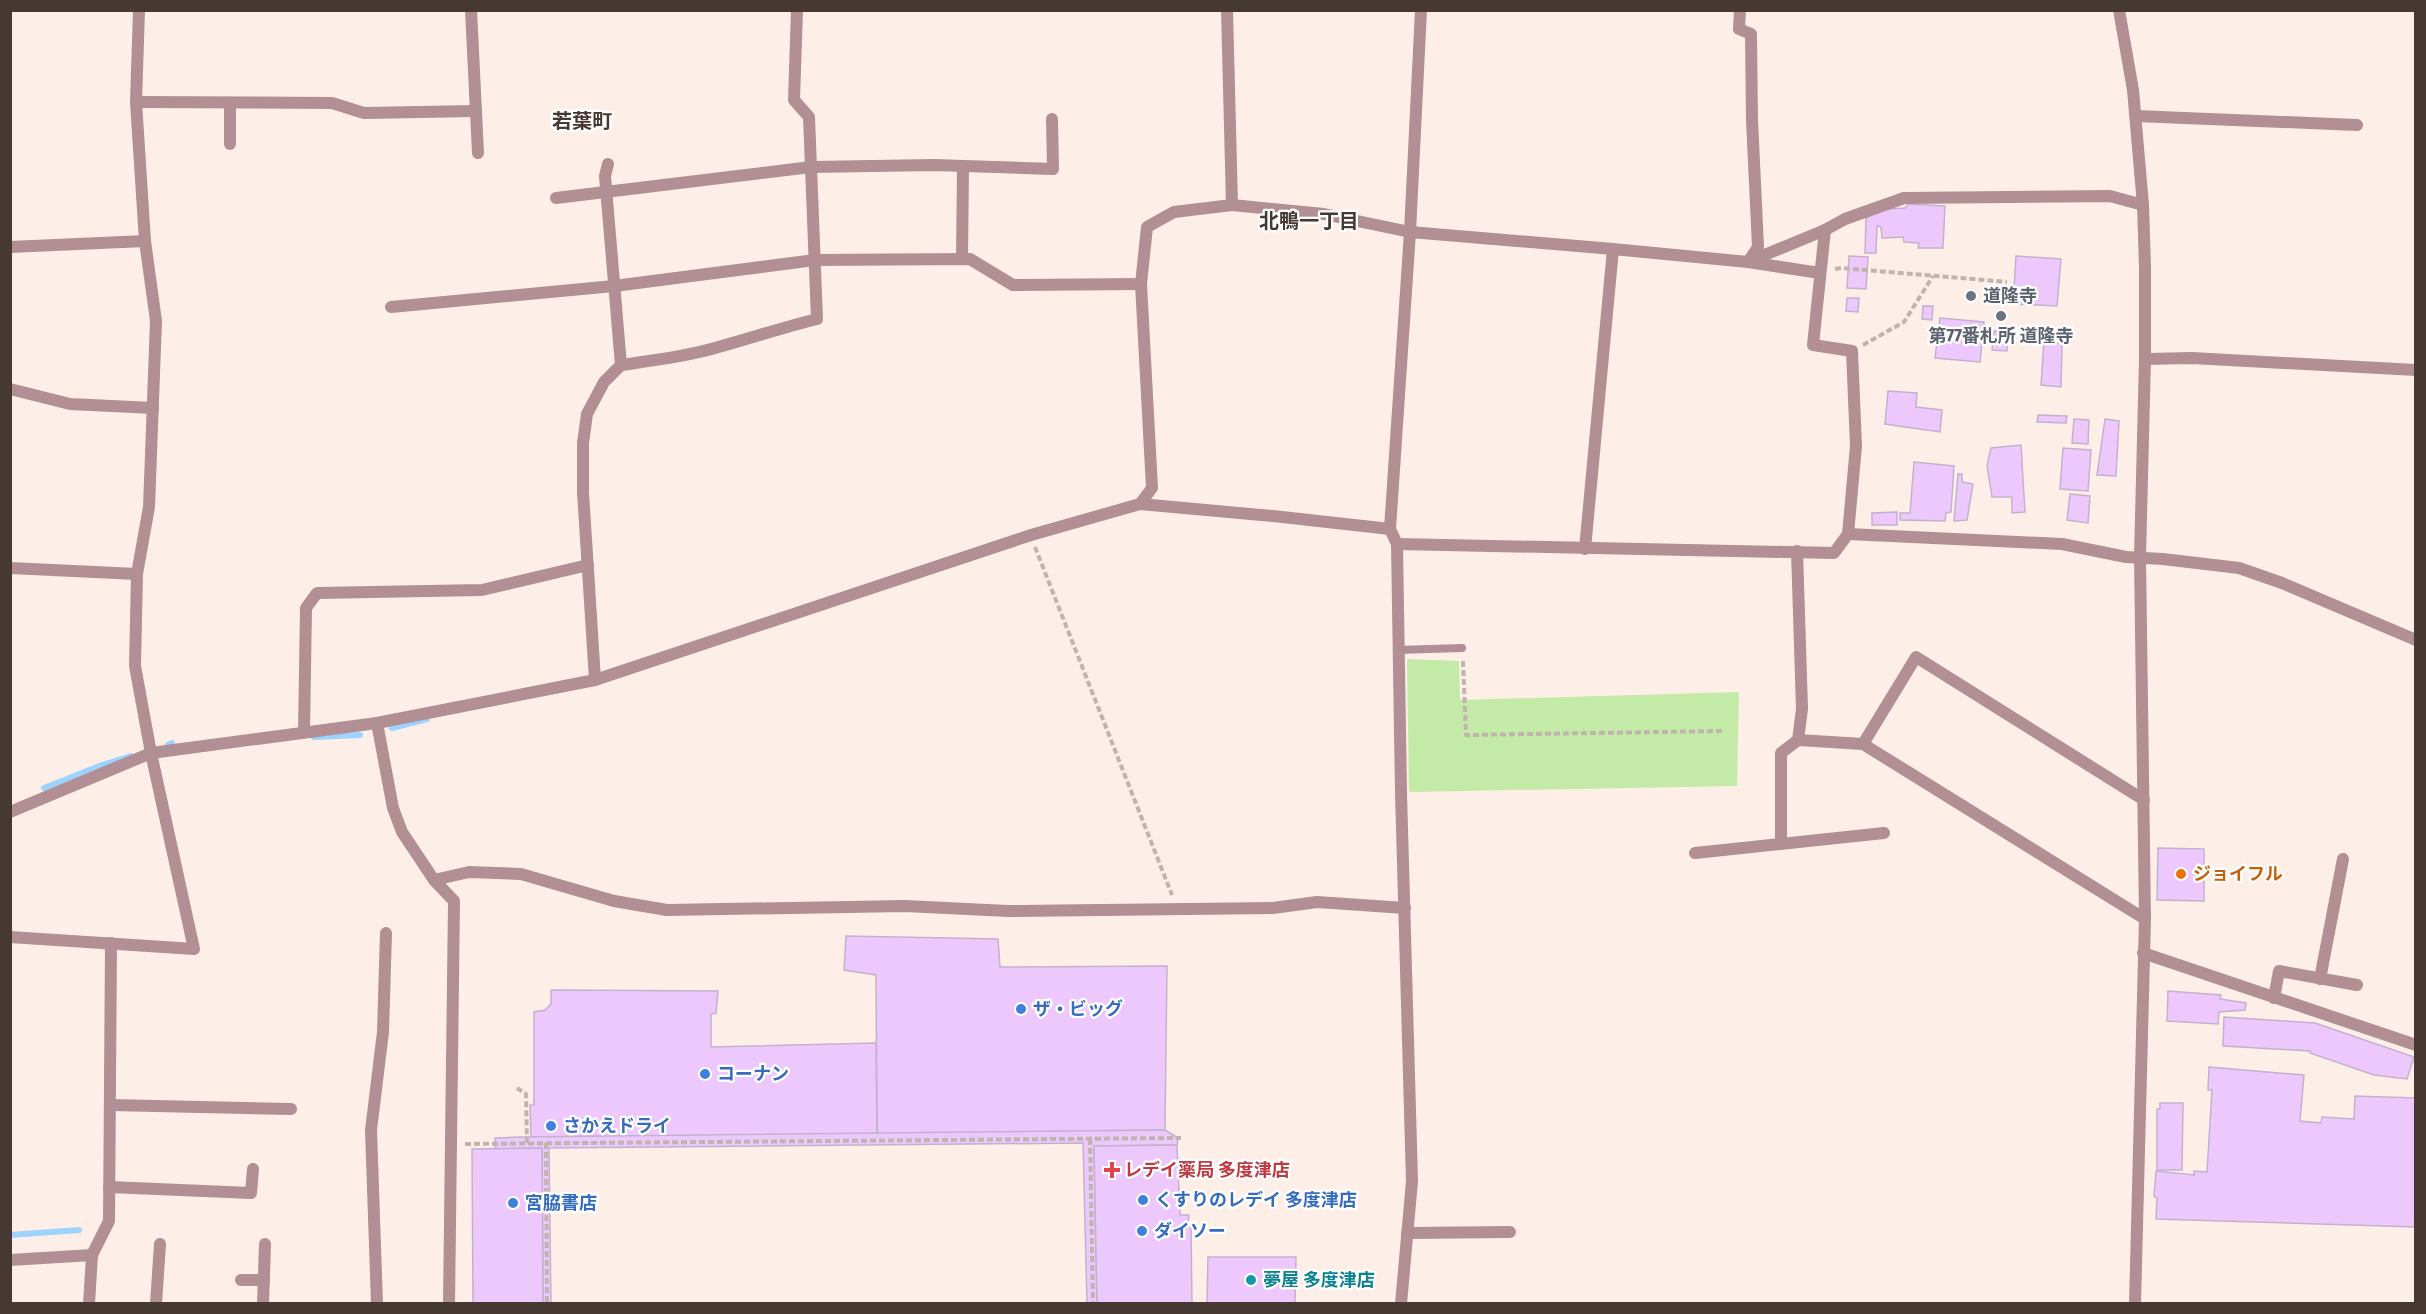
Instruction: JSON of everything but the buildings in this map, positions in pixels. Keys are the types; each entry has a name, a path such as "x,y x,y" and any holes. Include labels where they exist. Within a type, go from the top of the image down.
{"street":[{"path":"10,937 194,949 151,753 135,666 136,574 149,507 156,321 146,241 136,102 139,10"},
{"path":"471,10 478,153"},
{"path":"595,680 583,492 583,443 587,414 604,382 621,364 662,359 722,346 767,331 817,319 809,117 794,100 797,10"},
{"path":"1227,10 1232,205"},
{"path":"1401,1304 1412,1181 1397,544 1390,529 1410,232 1420,10"},
{"path":"1740,10 1739,29 1751,34 1752,120 1758,247 1748,262"},
{"path":"2119,10 2133,90 2143,205 2145,359 2140,557 2145,919 2135,1304"},
{"path":"136,102 332,103 364,113 476,111"},
{"path":"230,103 230,144"},
{"path":"2136,116 2357,125"},
{"path":"556,198 811,167 963,166 1053,169 1053,119"},
{"path":"608,164 605,176 606,192 621,364"},
{"path":"962,260 963,166"},
{"path":"1748,262 1768,256 1845,219 1904,198 2110,196 2143,205"},
{"path":"1140,504 1152,488 1141,284 1147,227 1173,212 1232,205 1324,214 1410,232 1748,262 1820,273"},
{"path":"1397,544 1797,551 1834,554 1848,534 1856,446 1852,351 1813,345 1825,230"},
{"path":"10,247 146,241"},
{"path":"1585,549 1613,249"},
{"path":"391,307 614,286 815,260 970,259 1013,285 1141,284"},
{"path":"2145,359 2192,358 2415,370"},
{"path":"10,389 70,404 153,408"},
{"path":"10,812 151,753 377,723 595,680 1031,535 1140,504 1390,529"},
{"path":"1848,534 2062,544 2126,557 2239,568 2282,583 2415,640"},
{"path":"1797,551 1802,709 1798,740"},
{"path":"304,732 306,608 317,593 482,590 588,564"},
{"path":"10,568 136,574"},
{"path":"1863,744 1916,657 2144,800"},
{"path":"377,723 393,808 402,832 434,880 454,901 449,1304"},
{"path":"1781,844 1781,753 1798,740 1863,744 2145,919"},
{"path":"1695,853 1884,833"},
{"path":"2320,979 2343,859"},
{"path":"434,880 469,872 521,874 614,901 667,910 905,906 1008,911 1273,908 1317,903 1405,908"},
{"path":"377,1304 371,1130 383,1032 386,933"},
{"path":"89,1304 92,1254 109,1221 111,943"},
{"path":"2143,953 2415,1045"},
{"path":"2274,998 2279,972 2357,985"},
{"path":"110,1105 291,1109"},
{"path":"109,1187 251,1193 253,1169"},
{"path":"1407,1233 1510,1232"},
{"path":"156,1304 160,1244"},
{"path":"262,1304 265,1244"},
{"path":"10,1260 92,1254"},
{"path":"241,1280 264,1280"}],"lane":[{"path":"1398,650 1462,648"}],"path":[{"path":"1820,273 1841,268 2007,282"},
{"path":"1852,351 1904,322 1933,276"},
{"path":"1031,535 1178,909"},
{"path":"1462,648 1466,735 1725,731"},
{"path":"518,1088 526,1094 527,1143"},
{"path":"526,1101 534,1101"},
{"path":"451,1144 1181,1138"},
{"path":"1090,1139 1093,1304"},
{"path":"546,1143 547,1304"}],"green space":[{"path":"1407,659 1459,661 1460,700 1739,692 1737,786 1409,792"}],"waterway":[{"path":"392,728 427,719"},
{"path":"314,737 360,735"},
{"path":"168,745 172,743"},
{"path":"44,788 131,756"},
{"path":"10,1235 79,1230"}],"place":[{"name":"道隆寺","path":"1971,296"},
{"name":"第77番札所 道隆寺","path":"2001,316"},
{"name":"ジョイフル","path":"2181,874"},
{"name":"ザ・ビッグ","path":"1021,1009"},
{"name":"コーナン","path":"705,1074"},
{"name":"さかえドライ","path":"551,1126"},
{"name":"レデイ薬局 多度津店","path":"1112,1170"},
{"name":"くすりのレデイ 多度津店","path":"1143,1200"},
{"name":"宮脇書店","path":"513,1203"},
{"name":"ダイソー","path":"1142,1231"},
{"name":"夢屋 多度津店","path":"1251,1280"}],"district":[{"name":"若葉町","path":"582,121"},
{"name":"北鴨一丁目","path":"1309,221"}]}
